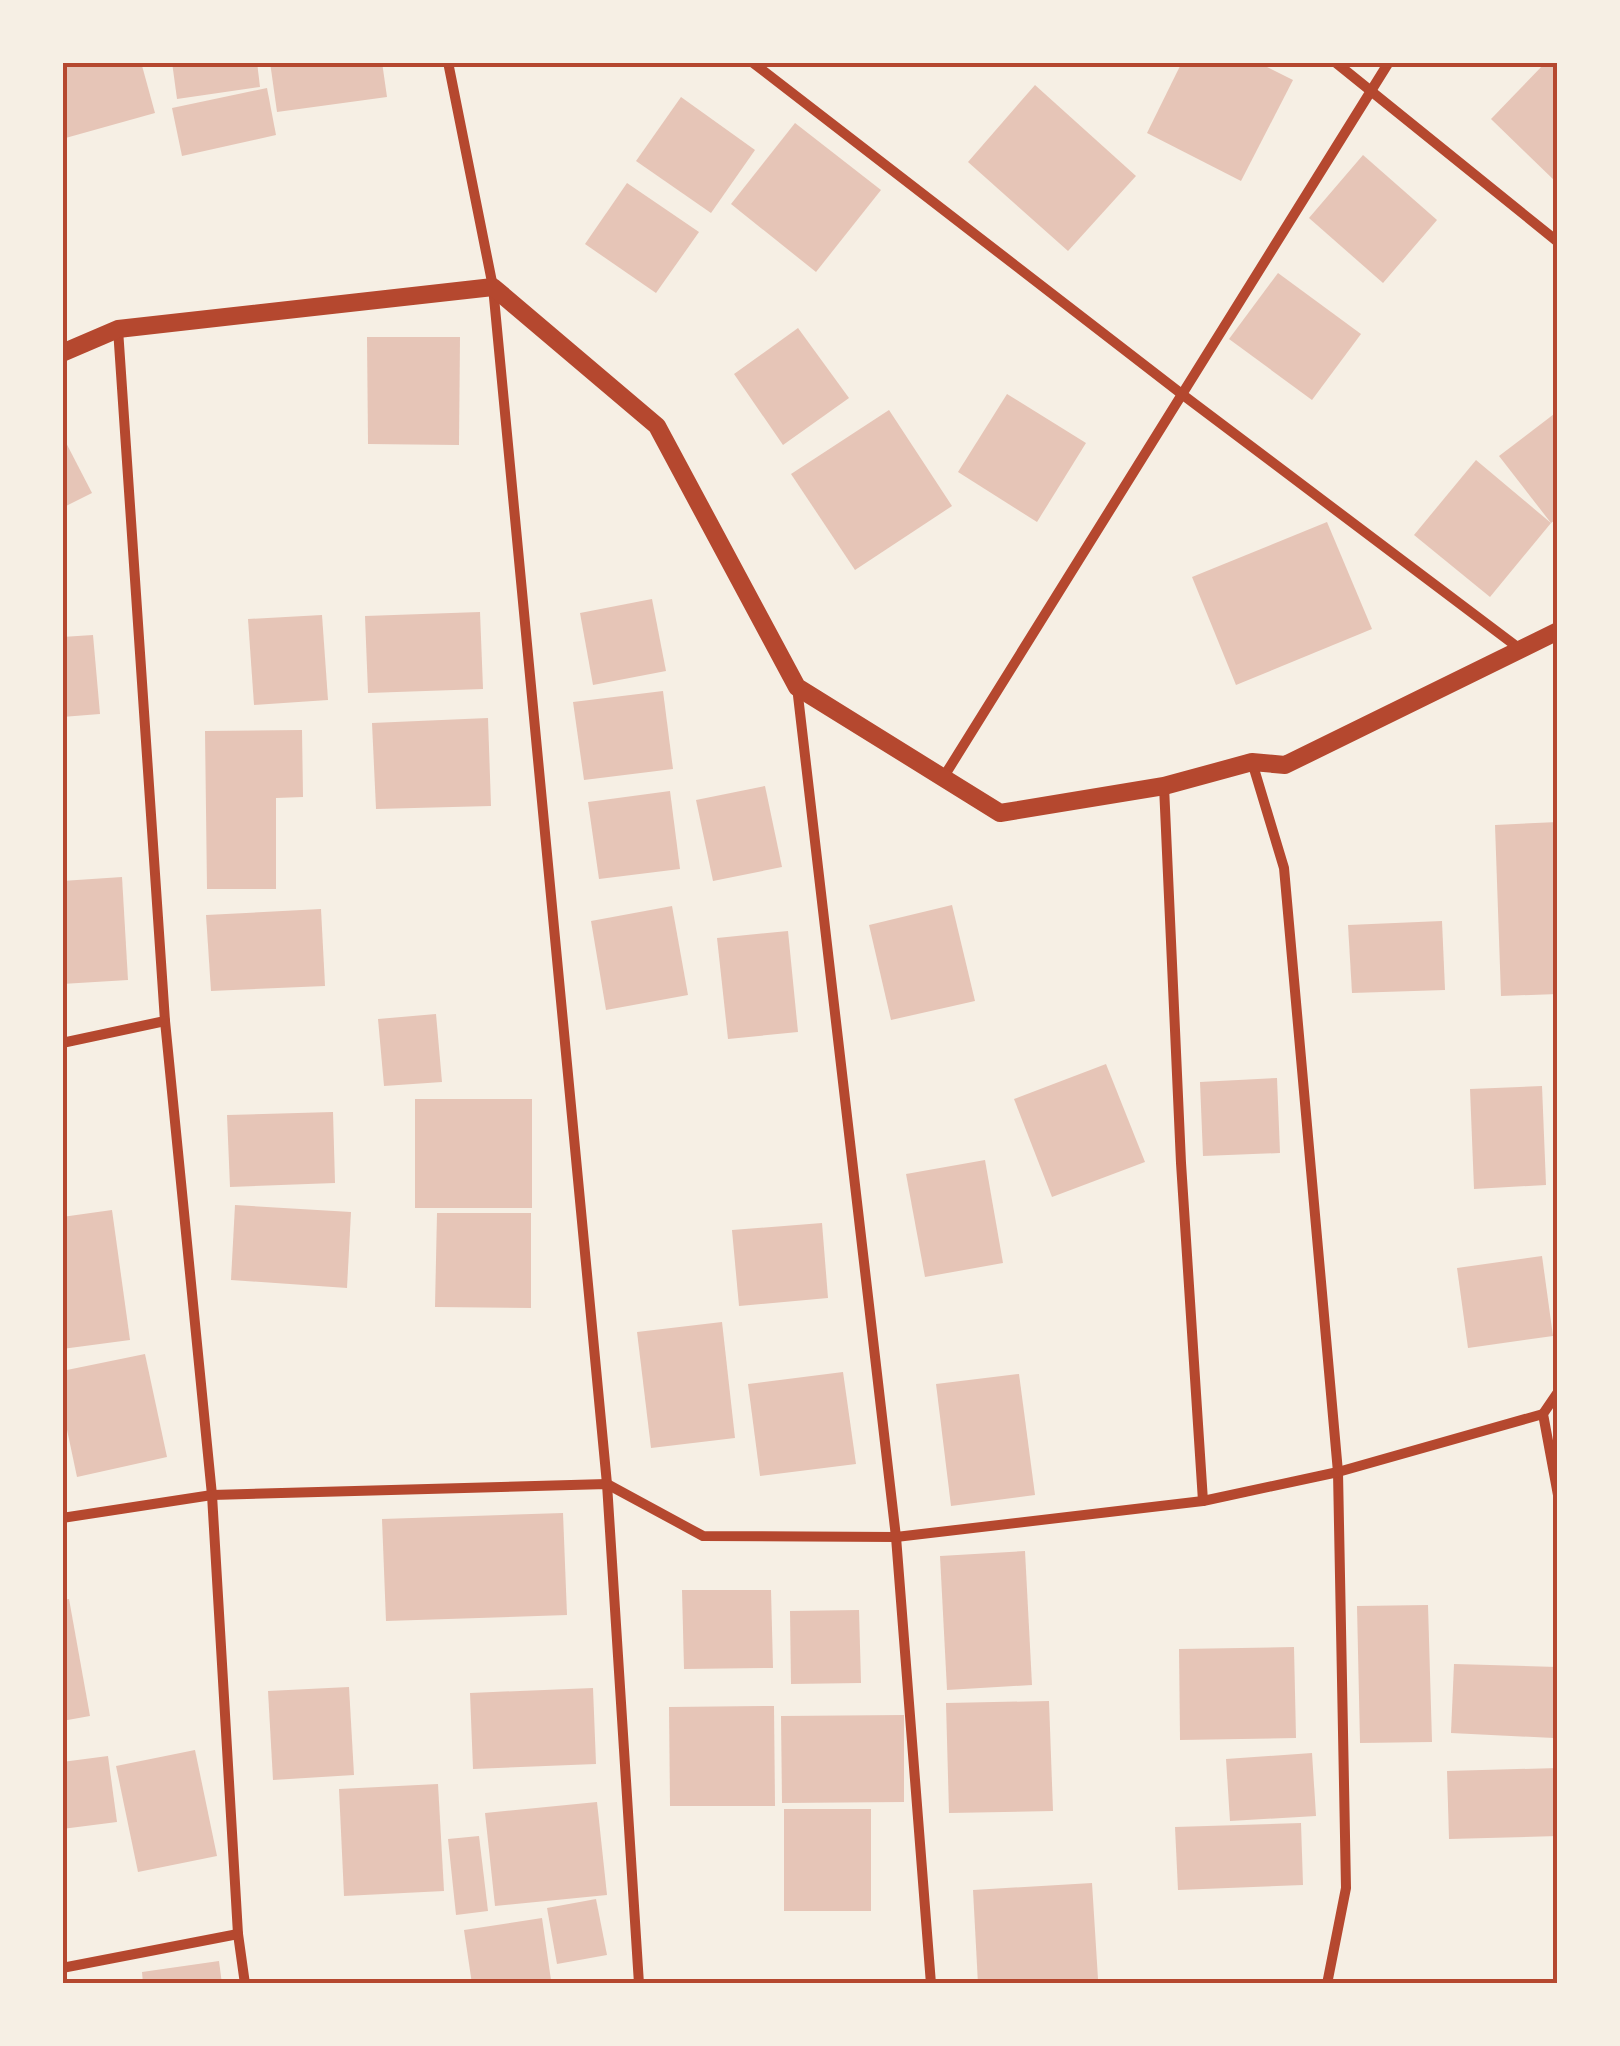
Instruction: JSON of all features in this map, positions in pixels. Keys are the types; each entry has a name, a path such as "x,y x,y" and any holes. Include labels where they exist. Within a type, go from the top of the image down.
{"street":[{"path":"448,62 494,287 607,1484 639,1984"},
{"path":"752,62 1520,649"},
{"path":"1335,62 1558,242"},
{"path":"942,778 1389,62"},
{"path":"62,353 118,329 494,287 657,426 797,687 896,1537 931,1984"},
{"path":"118,329 165,1020 212,1495 238,1934 245,1984"},
{"path":"797,687 1000,813 1164,786 1252,762 1285,765 1558,631"},
{"path":"1252,762 1284,868 1338,1472 1346,1888 1327,1984"},
{"path":"1164,786 1181,1163 1204,1501"},
{"path":"62,1043 165,1020"},
{"path":"62,1518 212,1495 607,1484 703,1536 896,1537 1204,1501 1338,1472 1543,1414 1558,1392"},
{"path":"1543,1414 1558,1495"},
{"path":"62,1968 238,1934"}],"building":[{"path":"62,62 141,62 155,113 62,139"},
{"path":"172,62 257,62 260,87 177,99"},
{"path":"270,62 382,62 387,97 277,112"},
{"path":"1182,62 1257,62 1293,80 1241,181 1147,133"},
{"path":"1546,62 1558,62 1558,184 1491,119"},
{"path":"1035,85 1136,176 1068,251 968,162"},
{"path":"267,88 276,135 182,156 172,108"},
{"path":"681,97 755,150 711,213 636,161"},
{"path":"795,123 881,190 816,272 731,204"},
{"path":"1363,155 1437,220 1383,283 1309,218"},
{"path":"627,183 699,232 656,293 585,244"},
{"path":"1278,273 1361,334 1312,400 1229,339"},
{"path":"798,328 849,398 783,445 734,374"},
{"path":"367,337 460,337 459,445 368,444"},
{"path":"1007,394 1086,443 1037,522 958,472"},
{"path":"889,410 952,506 855,570 791,474"},
{"path":"1558,411 1558,518 1551,523 1499,456"},
{"path":"62,435 92,493 62,508"},
{"path":"1476,460 1551,523 1490,597 1414,535"},
{"path":"1327,522 1372,629 1236,685 1192,577"},
{"path":"652,599 666,671 593,685 580,613"},
{"path":"480,612 483,689 368,693 365,616"},
{"path":"322,615 328,700 254,705 248,619"},
{"path":"93,635 100,714 62,717 62,637"},
{"path":"663,691 673,769 584,780 573,702"},
{"path":"488,718 491,806 376,809 372,723"},
{"path":"302,730 303,797 276,798 276,889 207,889 205,731"},
{"path":"765,786 782,867 713,881 696,800"},
{"path":"670,791 680,869 599,879 588,802"},
{"path":"1558,822 1558,994 1501,996 1495,825"},
{"path":"122,877 128,980 62,984 62,881"},
{"path":"952,905 975,1001 891,1020 869,925"},
{"path":"672,906 688,995 606,1010 591,921"},
{"path":"321,909 325,986 211,991 206,915"},
{"path":"1442,921 1445,990 1352,993 1348,925"},
{"path":"788,931 798,1032 728,1039 717,938"},
{"path":"436,1014 442,1082 384,1086 378,1019"},
{"path":"1106,1064 1145,1162 1052,1197 1014,1099"},
{"path":"1277,1078 1280,1153 1203,1156 1200,1082"},
{"path":"1542,1086 1546,1185 1474,1189 1470,1089"},
{"path":"415,1099 532,1099 532,1208 415,1208"},
{"path":"333,1112 335,1183 230,1187 227,1115"},
{"path":"985,1160 1003,1263 925,1277 906,1174"},
{"path":"235,1205 351,1212 347,1288 231,1280"},
{"path":"112,1210 130,1340 62,1349 62,1217"},
{"path":"437,1213 531,1213 531,1308 435,1307"},
{"path":"822,1223 828,1298 739,1306 732,1230"},
{"path":"1542,1256 1553,1336 1468,1348 1457,1268"},
{"path":"722,1322 735,1438 651,1448 637,1332"},
{"path":"145,1354 167,1457 77,1477 62,1406 62,1371"},
{"path":"843,1372 856,1464 760,1476 748,1384"},
{"path":"1019,1374 1035,1495 951,1506 936,1384"},
{"path":"563,1513 567,1615 386,1621 382,1519"},
{"path":"1025,1551 1032,1685 947,1690 940,1556"},
{"path":"682,1590 771,1590 773,1668 684,1669"},
{"path":"69,1599 90,1716 62,1721 62,1600"},
{"path":"1428,1605 1432,1742 1360,1743 1357,1606"},
{"path":"859,1610 861,1683 791,1684 790,1611"},
{"path":"1294,1647 1296,1738 1180,1740 1179,1649"},
{"path":"1454,1664 1557,1667 1554,1738 1451,1733"},
{"path":"349,1687 354,1775 273,1780 268,1691"},
{"path":"593,1688 596,1764 473,1769 470,1693"},
{"path":"1049,1701 1053,1811 949,1813 946,1703"},
{"path":"774,1706 775,1806 670,1806 669,1707"},
{"path":"904,1715 904,1802 782,1803 781,1716"},
{"path":"195,1750 217,1856 138,1872 116,1766"},
{"path":"1312,1753 1316,1816 1230,1821 1226,1759"},
{"path":"108,1756 117,1822 62,1829 62,1762"},
{"path":"1558,1768 1558,1836 1449,1839 1447,1771"},
{"path":"438,1784 444,1891 344,1896 339,1789"},
{"path":"597,1802 607,1895 495,1906 485,1813"},
{"path":"784,1809 871,1809 871,1911 784,1911"},
{"path":"1301,1823 1303,1885 1178,1890 1175,1827"},
{"path":"479,1836 488,1911 456,1915 448,1839"},
{"path":"1092,1883 1098,1979 978,1984 973,1890"},
{"path":"596,1899 607,1955 557,1964 547,1908"},
{"path":"542,1918 551,1980 472,1984 464,1930"},
{"path":"219,1961 222,1984 143,1984 142,1972"}]}
